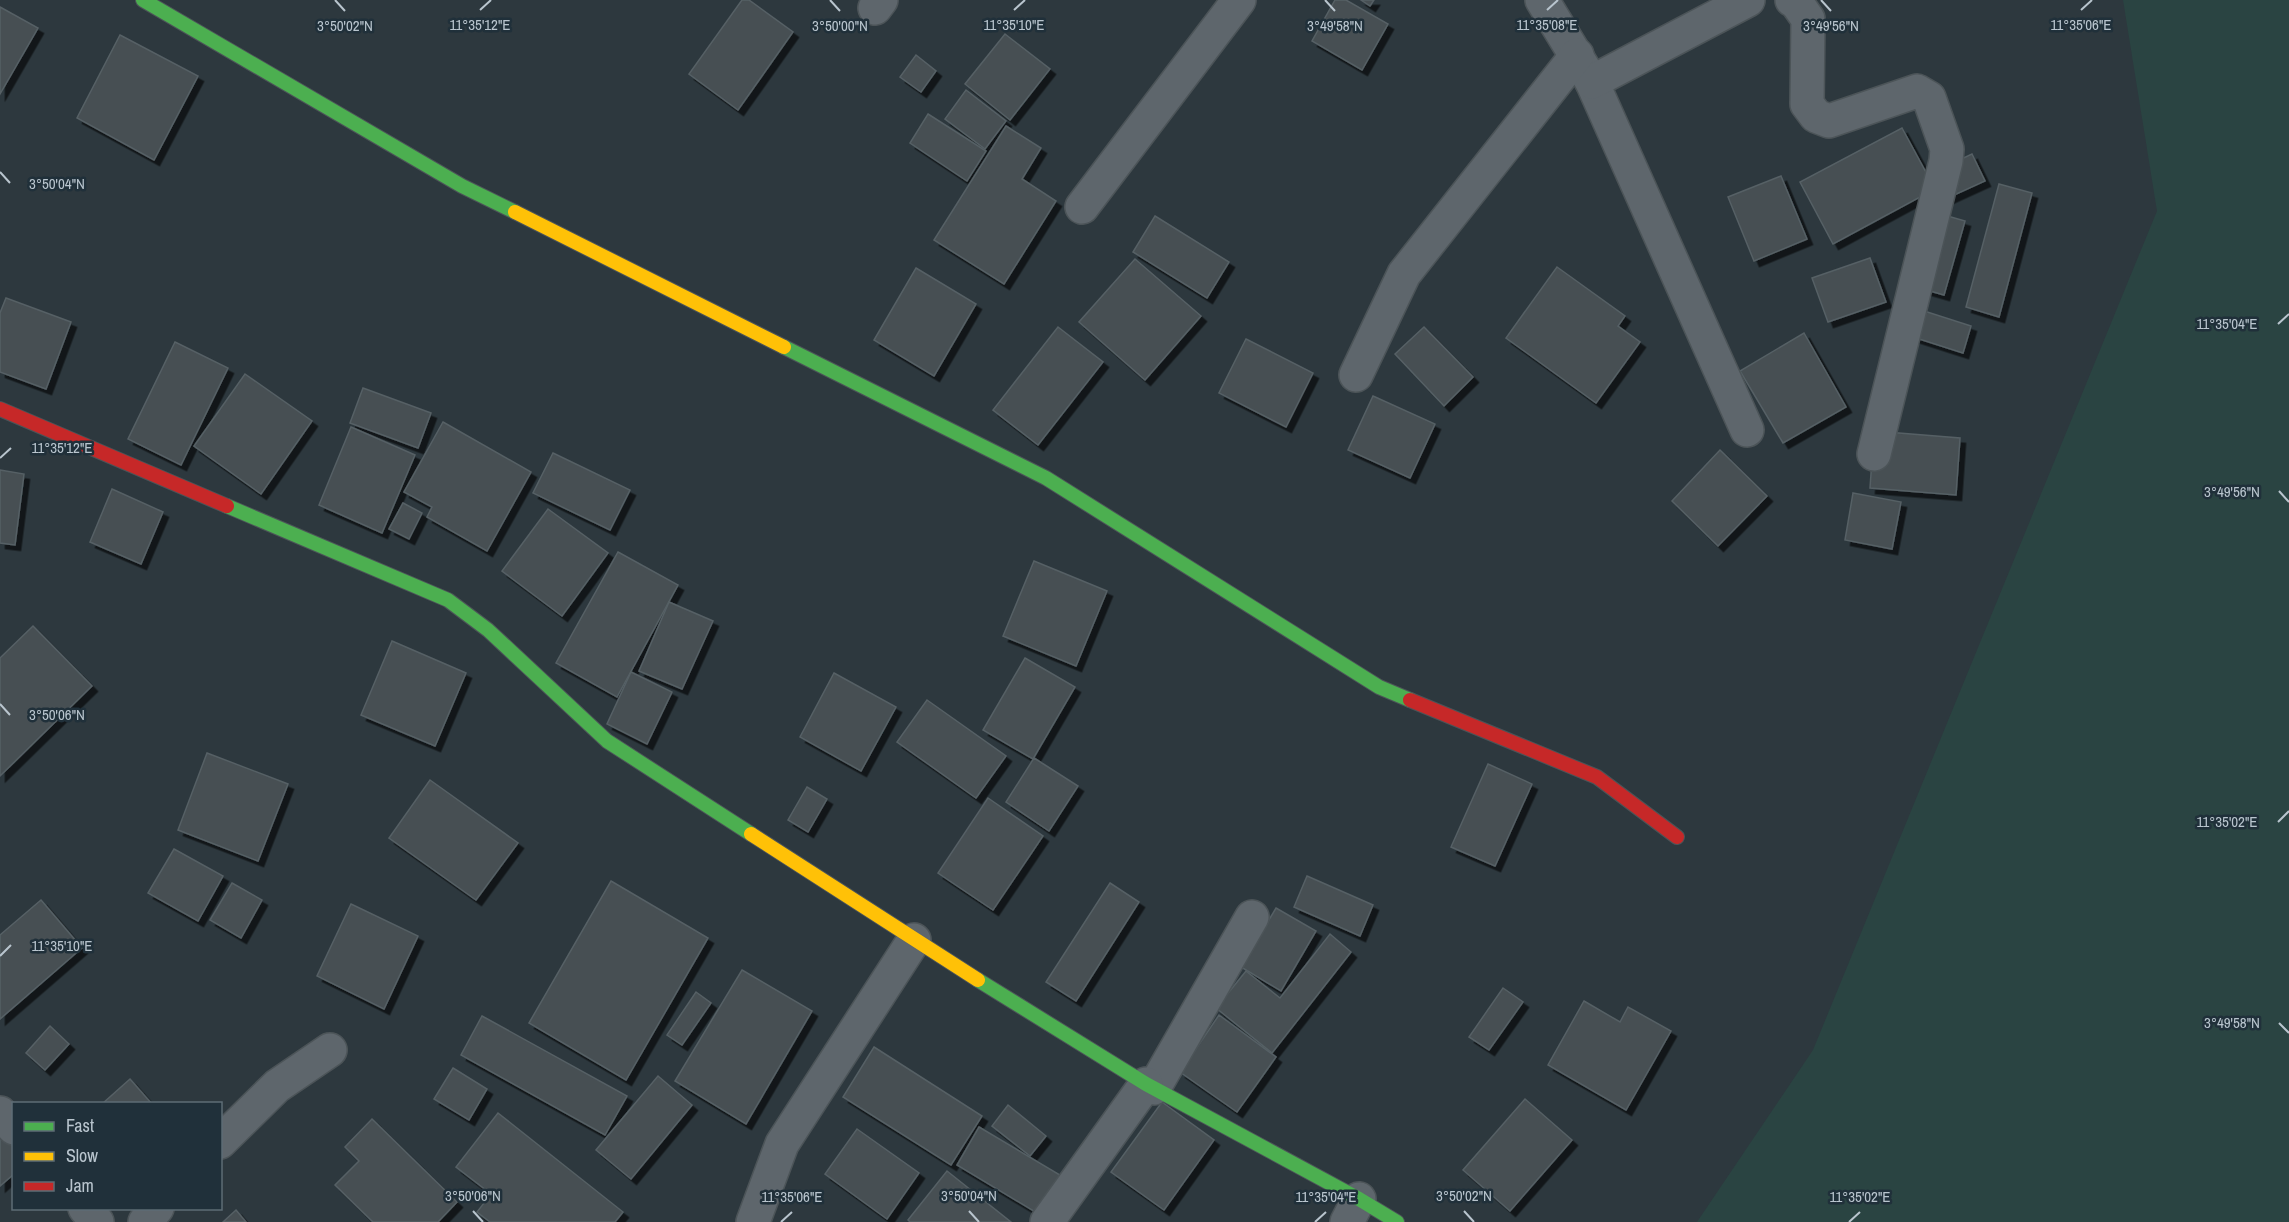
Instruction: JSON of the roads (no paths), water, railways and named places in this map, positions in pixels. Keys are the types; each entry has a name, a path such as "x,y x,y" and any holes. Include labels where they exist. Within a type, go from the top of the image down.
{"street":[{"path":"143,0 462,186 1046,478 1379,687 1597,777 1677,837"},
{"path":"1082,207 1239,0"},
{"path":"1542,0 1584,68 1747,430"},
{"path":"1356,375 1404,274 1584,68 1748,0"},
{"path":"1792,0 1808,19 1807,104 1816,117 1829,121 1917,91 1929,98 1947,149 1946,161 1874,454"},
{"path":"0,409 448,600 488,630 607,741 914,940 1353,1211 1397,1222"},
{"path":"1047,1222 1150,1085 1252,917"},
{"path":"753,1222 782,1144 914,940"},
{"path":"222,1140 277,1086 330,1050"},
{"path":"0,1113 12,1126"},
{"path":"86,1210 97,1222"},
{"path":"145,1222 156,1210"}]}
